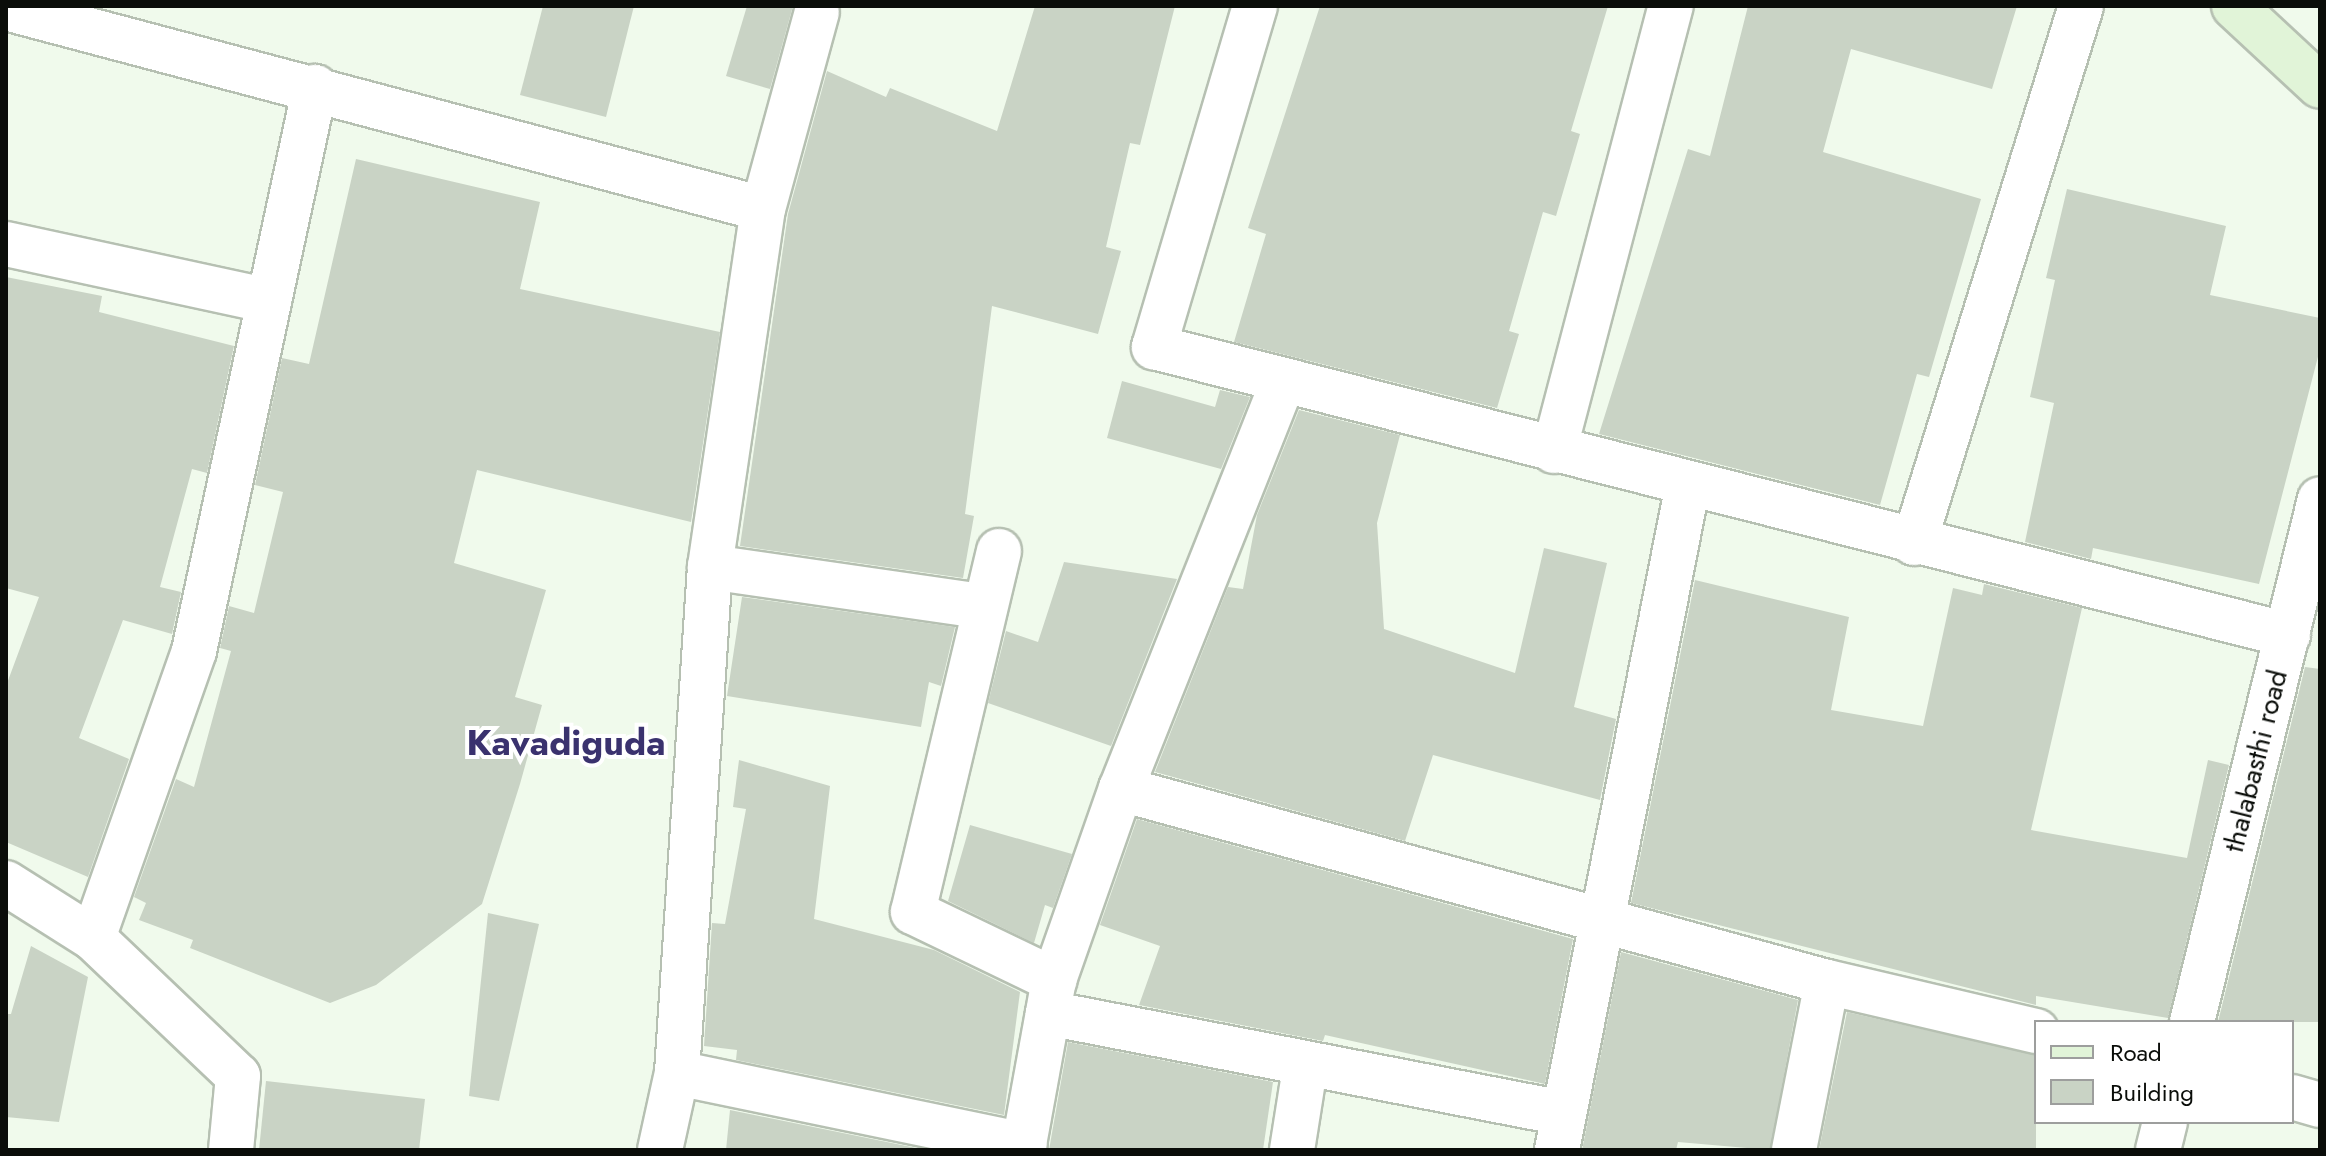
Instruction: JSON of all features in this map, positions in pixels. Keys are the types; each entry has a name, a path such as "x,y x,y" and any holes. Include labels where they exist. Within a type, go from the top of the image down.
{"street":[{"path":"1255,6 1154,347 1914,543 2288,635"},
{"path":"1554,451 1671,6"},
{"path":"1914,543 2081,6"},
{"path":"2234,6 2320,86"},
{"path":"6,8 315,87 763,209"},
{"path":"660,1150 677,1073 710,567 763,209 817,12"},
{"path":"93,938 194,651 315,87"},
{"path":"6,244 269,301"},
{"path":"677,1073 1024,1147 1051,997 1121,789 1283,381"},
{"path":"999,551 982,606 913,912 1051,997 1305,1068 1560,1132 1688,484"},
{"name":"thalabasthi road","path":"2192,1020 2320,499"},
{"path":"710,567 982,606"},
{"path":"1121,789 1827,982 2034,1031"},
{"path":"6,883 93,938 238,1076 231,1150"},
{"path":"1794,1150 1827,982"},
{"path":"1292,1150 1305,1068"},
{"path":"2294,1098 2320,1105"},
{"path":"2158,1150 2164,1124"}],"building":[{"path":"543,6 634,6 606,117 520,95"},
{"path":"747,6 793,6 770,89 726,76"},
{"path":"1035,6 1175,6 1140,145 1130,143 1106,247 1121,251 1098,334 992,306 965,514 974,516 963,578 740,546 788,214 827,71 886,97 890,88 997,131"},
{"path":"1320,6 1608,6 1571,131 1580,134 1556,216 1543,212 1509,331 1519,334 1497,408 1234,342 1266,234 1248,228"},
{"path":"1748,6 2017,6 1992,89 1851,49 1823,152 1981,199 1929,377 1917,374 1880,505 1599,434 1688,149 1710,156"},
{"path":"356,159 540,202 520,289 720,332 691,522 477,470 454,563 546,590 515,697 542,705 482,904 376,985 330,1003 190,948 193,940 139,920 146,903 134,897 176,779 194,787 231,651 220,648 229,606 254,613 283,492 255,485 282,358 309,364"},
{"path":"2067,189 2226,226 2210,295 2320,318 2320,349 2259,584 2093,548 2091,559 2025,542 2054,403 2030,397 2055,280 2046,278"},
{"path":"6,277 102,296 99,312 234,346 207,473 192,469 160,587 181,592 172,634 123,620 79,738 129,759 88,877 6,842 6,686 39,597 6,588"},
{"path":"1122,381 1215,407 1220,390 1250,397 1221,469 1107,438"},
{"path":"1299,410 1400,435 1377,523 1384,629 1515,673 1544,548 1607,563 1574,707 1616,719 1600,800 1433,755 1405,841 1155,772 1228,587 1243,589 1257,515"},
{"path":"1064,562 1177,579 1111,746 988,703 1006,631 1038,642"},
{"path":"1695,580 1849,617 1831,710 1923,726 1953,588 1982,595 1984,584 2082,608 2031,830 2187,858 2208,760 2229,765 2168,1018 2036,996 2036,1005 1631,903"},
{"path":"742,597 955,627 941,686 929,682 921,727 727,696"},
{"path":"2305,667 2320,669 2320,1022 2218,1020"},
{"path":"739,760 830,786 814,919 934,950 1020,992 1004,1115 736,1060 737,1050 704,1046 712,923 725,924 746,809 733,807"},
{"path":"1137,819 1573,939 1545,1084 1325,1035 1323,1041 1139,1005 1160,946 1100,925"},
{"path":"970,825 1072,854 1053,908 1045,905 1034,943 948,901"},
{"path":"488,913 539,924 499,1101 469,1096"},
{"path":"31,946 88,977 59,1122 6,1117 6,1014 11,1014"},
{"path":"1621,952 1798,1000 1770,1150 1678,1142 1676,1150 1582,1150"},
{"path":"1847,1012 2034,1055 2036,1150 1819,1150"},
{"path":"1068,1042 1273,1082 1263,1150 1049,1150"},
{"path":"266,1081 425,1099 419,1150 259,1150"},
{"path":"730,1110 926,1150 726,1150"}],"district":[{"name":"Kavadiguda","path":"566,743"}]}
